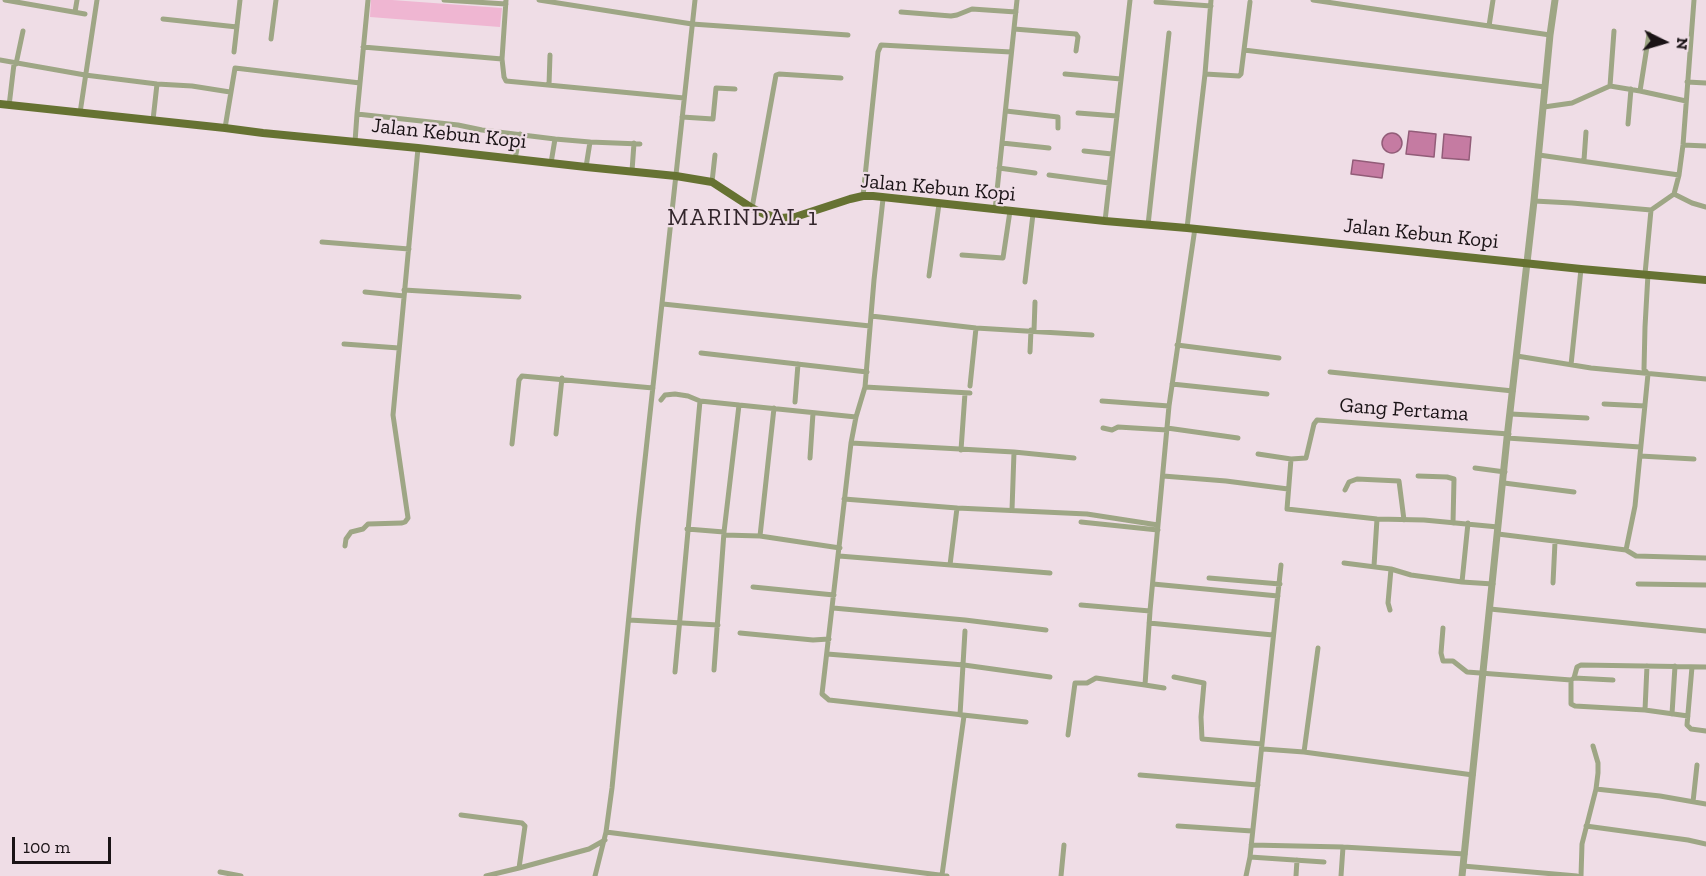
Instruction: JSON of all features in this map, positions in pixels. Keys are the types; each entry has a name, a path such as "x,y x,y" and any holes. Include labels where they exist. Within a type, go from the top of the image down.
{"main road":[{"name":"Jalan Kebun Kopi","path":"5,105 676,176 712,182 752,208 780,218 795,217 850,198 864,196 1706,280"}],"street":[{"path":"5,0 85,14"},
{"path":"75,12 77,0"},
{"path":"80,113 97,0"},
{"path":"234,52 240,0"},
{"path":"271,39 276,0"},
{"path":"355,142 368,0"},
{"path":"444,0 506,2 502,59 506,81 684,98"},
{"path":"539,0 692,24 848,35"},
{"path":"595,876 606,832 695,0"},
{"path":"995,210 1017,0"},
{"path":"1105,221 1130,0"},
{"path":"1313,0 1550,35"},
{"path":"1361,7 1362,0"},
{"path":"1489,26 1493,0"},
{"path":"1462,876 1555,0"},
{"path":"1534,201 1651,210 1674,195 1683,145 1694,0"},
{"path":"1145,686 1167,429 1191,228 1211,3 1156,2"},
{"path":"1205,74 1239,76 1242,72 1250,2"},
{"path":"900,12 951,16 972,9 1016,12"},
{"path":"163,20 237,27"},
{"path":"1014,29 1076,34 1078,37 1076,51"},
{"path":"5,105 22,31"},
{"path":"1610,86 1614,31"},
{"path":"1148,225 1169,33"},
{"path":"1640,91 1649,34"},
{"path":"864,196 880,45 1011,52"},
{"path":"363,47 502,59"},
{"path":"1244,50 1545,87"},
{"path":"549,85 550,54"},
{"path":"0,60 85,75 157,84 182,84 230,92"},
{"path":"225,128 236,68 360,83"},
{"path":"1065,74 1121,79"},
{"path":"752,208 776,75 841,78"},
{"path":"1687,82 1706,83"},
{"path":"153,120 157,84"},
{"path":"1544,107 1572,103 1610,86 1686,101"},
{"path":"682,117 712,119 716,88 735,89"},
{"path":"1628,124 1631,89"},
{"path":"1006,111 1058,117 1058,128"},
{"path":"1078,113 1117,116"},
{"path":"357,114 555,139 637,143 632,171"},
{"path":"1584,160 1587,132"},
{"path":"515,159 520,134"},
{"path":"551,163 555,139"},
{"path":"586,167 590,142"},
{"path":"1002,143 1049,148"},
{"path":"1683,145 1706,146"},
{"path":"345,546 346,539 351,532 363,529 368,524 404,523 408,518 393,415 418,148"},
{"path":"1084,151 1112,154"},
{"path":"712,182 715,155"},
{"path":"1539,155 1679,175"},
{"path":"999,168 1035,172"},
{"path":"1050,175 1109,183"},
{"path":"1674,195 1706,207"},
{"path":"883,199 867,372 851,443 822,694 829,700 1026,722"},
{"path":"929,276 939,204"},
{"path":"1626,550 1635,506 1648,374 1644,369 1651,210"},
{"path":"962,255 1004,258 1010,211"},
{"path":"1025,282 1033,214"},
{"path":"322,242 409,249"},
{"path":"1571,365 1581,269"},
{"path":"365,292 519,297"},
{"path":"1030,352 1035,302"},
{"path":"663,304 870,326"},
{"path":"871,316 976,328 1092,335"},
{"path":"961,450 976,328"},
{"path":"344,344 399,348"},
{"path":"1177,345 1279,358"},
{"path":"701,353 867,372"},
{"path":"1517,356 1571,365 1706,379"},
{"path":"795,402 798,363"},
{"path":"1330,372 1513,391"},
{"path":"512,444 520,376 653,388"},
{"path":"556,434 562,378"},
{"path":"1172,384 1267,394"},
{"path":"865,387 969,391"},
{"path":"661,400 665,396 675,394 700,401 856,417"},
{"path":"675,672 700,401"},
{"path":"1102,401 1170,406"},
{"path":"1604,404 1645,406"},
{"path":"714,670 724,534 739,405"},
{"path":"760,536 774,408"},
{"path":"810,458 813,413"},
{"path":"1511,414 1587,418"},
{"name":"Gang Pertama","path":"1292,459 1306,458 1317,420 1508,436"},
{"path":"1103,428 1167,429 1238,438"},
{"path":"1508,436 1640,447"},
{"path":"851,443 1014,452 1074,458"},
{"path":"1012,510 1014,452"},
{"path":"1258,454 1292,459 1287,509 1377,519 1468,523 1555,542 1626,550 1636,556 1706,558"},
{"path":"1640,456 1694,459"},
{"path":"1475,468 1504,472"},
{"path":"1163,476 1288,489"},
{"path":"1418,476 1454,479 1453,523"},
{"path":"1345,490 1349,482 1357,479 1398,481 1404,520"},
{"path":"1504,483 1574,492"},
{"path":"844,499 957,508 1087,514 1158,528"},
{"path":"950,565 957,508"},
{"path":"1374,566 1377,519"},
{"path":"1082,522 1158,528"},
{"path":"1462,582 1468,523"},
{"path":"687,529 760,536 840,548"},
{"path":"1553,583 1555,542"},
{"path":"839,556 1050,573"},
{"path":"1344,563 1391,569 1411,575 1493,584"},
{"path":"1246,876 1263,746 1281,565"},
{"path":"1390,610 1388,603 1391,569"},
{"path":"1209,578 1280,584"},
{"path":"1153,584 1278,596"},
{"path":"1638,584 1706,585"},
{"path":"753,587 834,595"},
{"path":"1081,605 1150,611"},
{"path":"833,608 1046,630"},
{"path":"1490,609 1706,632"},
{"path":"629,620 718,625"},
{"path":"1149,623 1273,635"},
{"path":"1443,628 1441,653 1443,660 1453,661 1467,672 1612,680"},
{"path":"606,832 944,875 962,715 965,631"},
{"path":"740,633 813,640 829,639"},
{"path":"1304,752 1317,648"},
{"path":"827,654 964,665 1050,677"},
{"path":"1688,716 1645,710 1572,705 1572,679 1576,669 1581,665 1706,667"},
{"path":"1645,710 1647,666"},
{"path":"1672,714 1674,666"},
{"path":"1692,667 1689,728 1706,731"},
{"path":"1174,677 1204,683 1202,739 1473,775"},
{"path":"1068,735 1075,683 1087,683 1096,678 1164,688"},
{"path":"1463,866 1579,876 1582,844 1596,789 1598,763 1593,746"},
{"path":"1693,802 1697,765"},
{"path":"1140,775 1258,785"},
{"path":"1596,789 1706,804"},
{"path":"461,815 522,823 525,826 519,868"},
{"path":"1178,826 1252,831"},
{"path":"1586,826 1706,844"},
{"path":"486,876 589,849 605,840"},
{"path":"1060,876 1064,845"},
{"path":"1251,845 1343,847 1465,854"},
{"path":"1341,876 1343,847"},
{"path":"1250,857 1324,862"},
{"path":"1296,876 1297,860"},
{"path":"885,876 886,868"},
{"path":"220,872 241,876"}],"shaded area":[{"path":"371,0 502,8 500,27 370,17"},
{"path":"1409,131 1436,134 1434,157 1406,154"},
{"path":"1388,133 1396,133 1402,139 1402,147 1396,153 1388,153 1382,147 1382,139"},
{"path":"1444,134 1471,137 1469,160 1442,158"},
{"path":"1353,160 1384,164 1382,178 1351,174"}],"district":[{"name":"MARINDAL 1","path":"743,218"}]}
